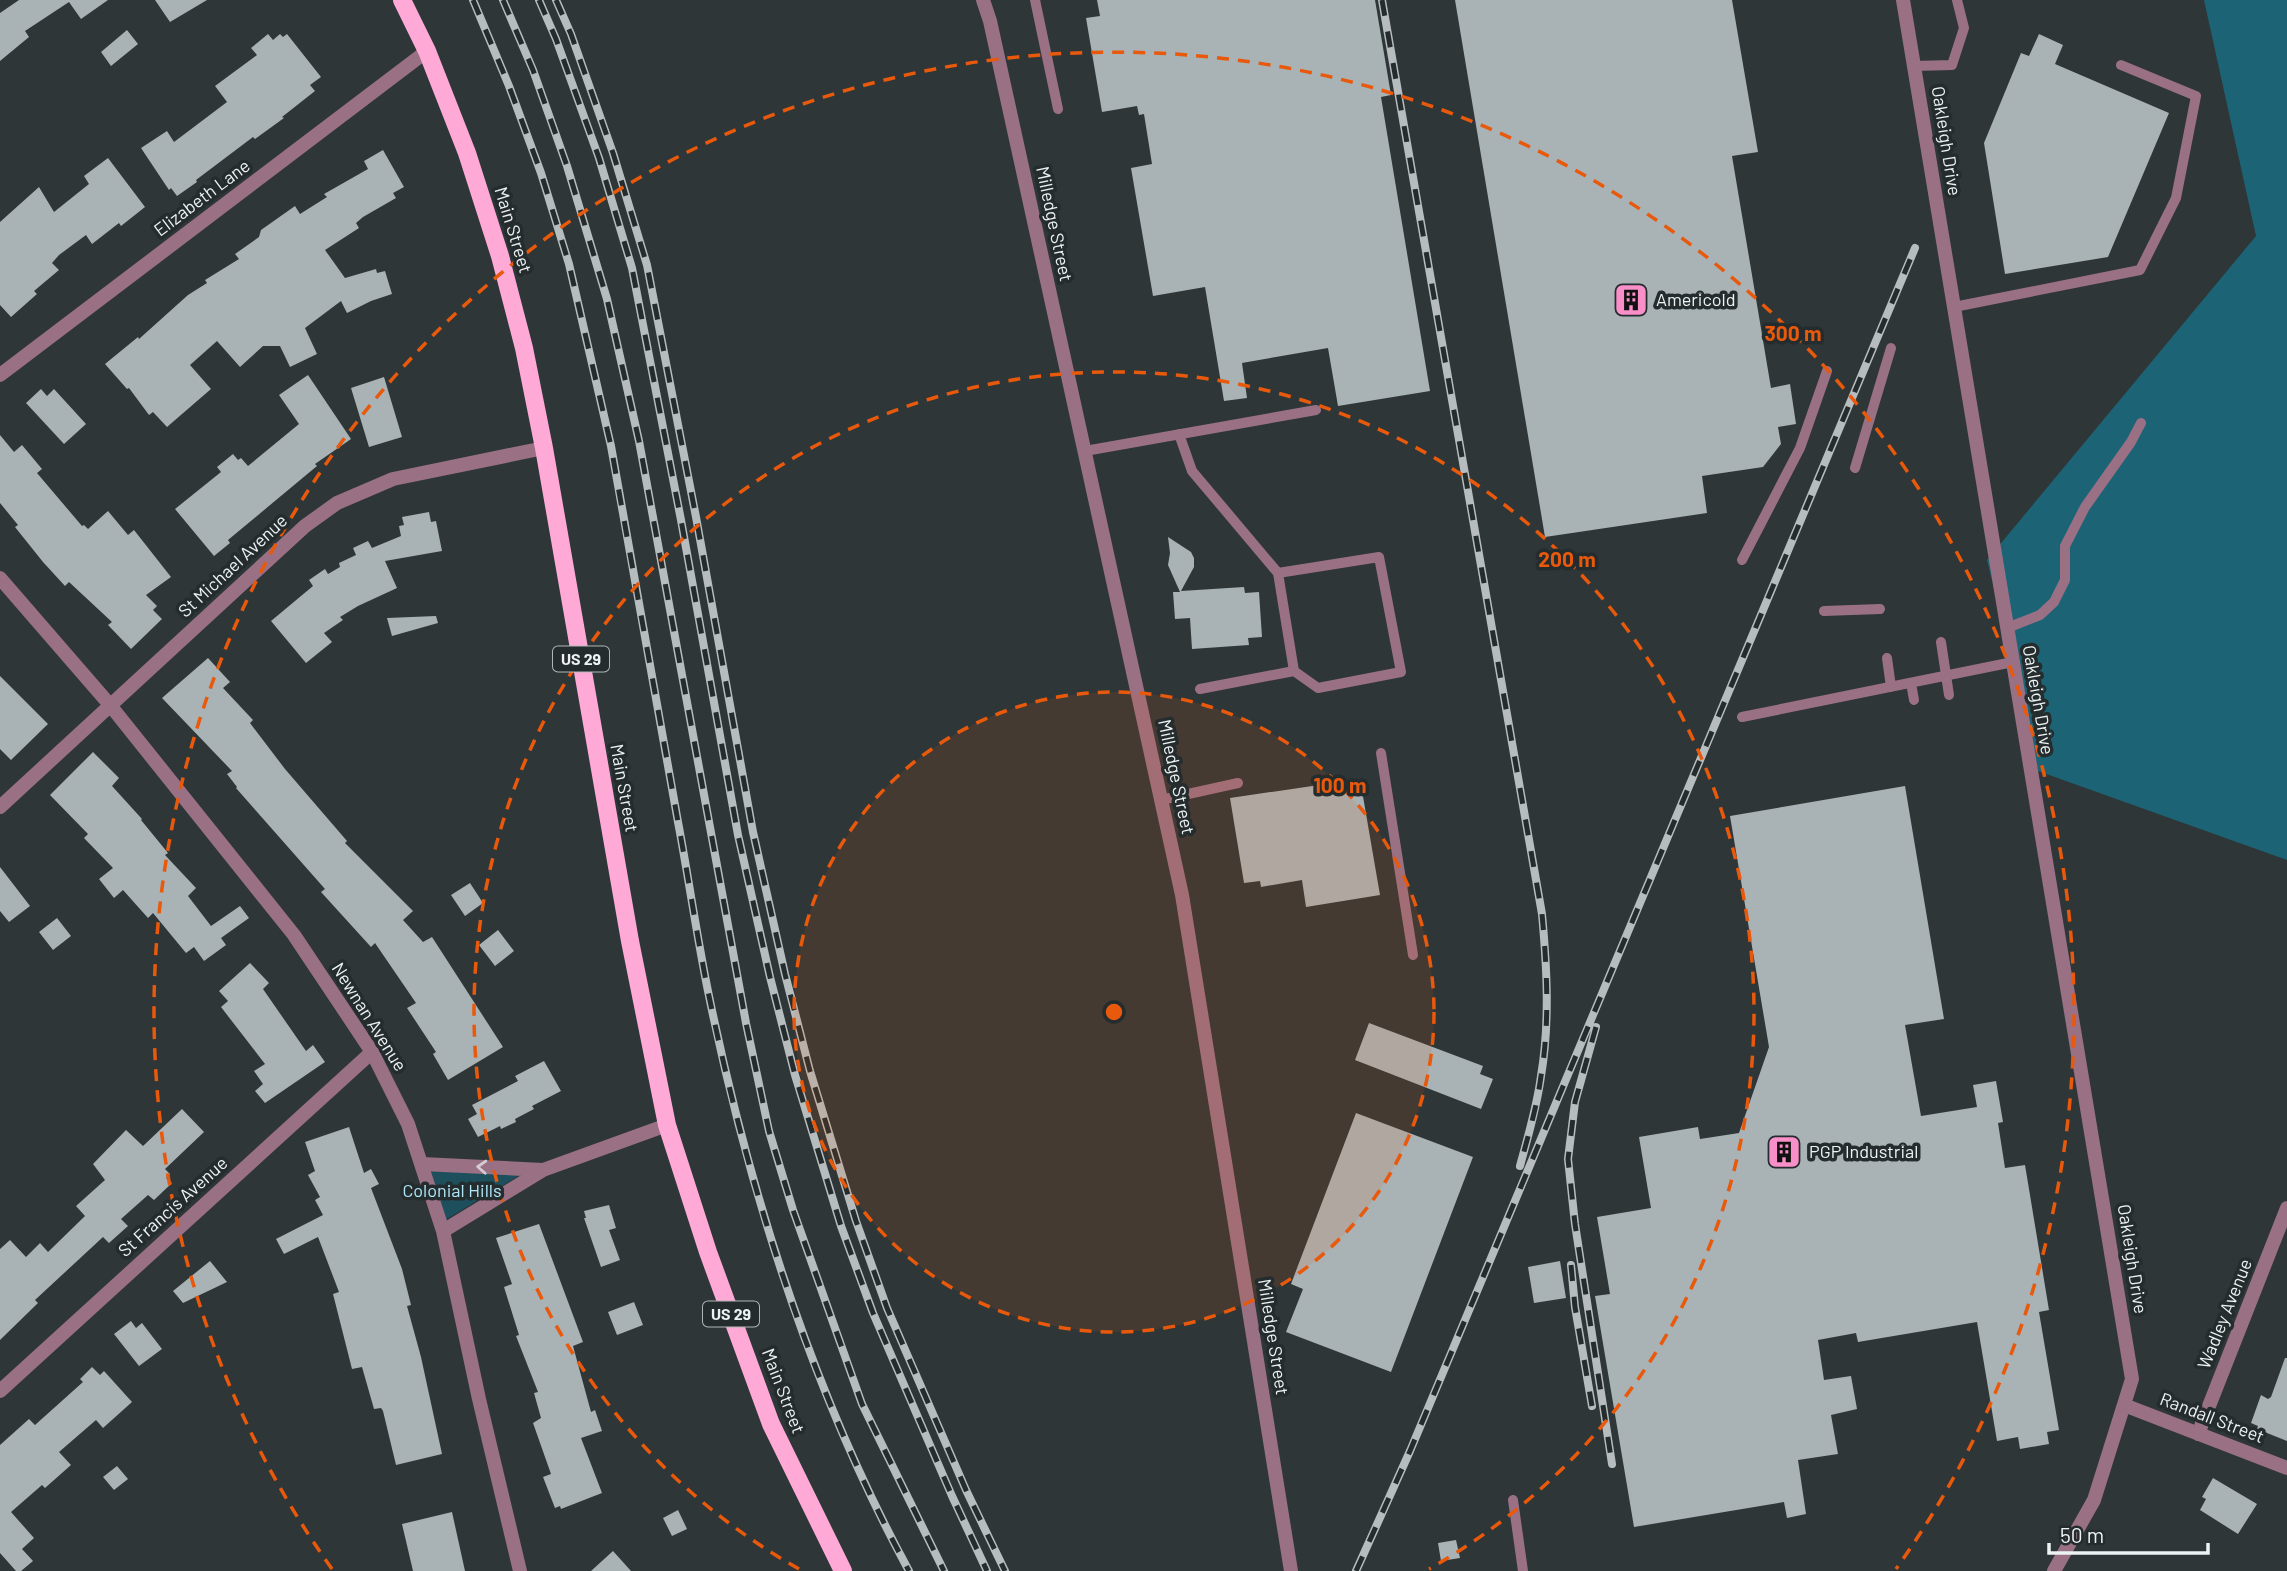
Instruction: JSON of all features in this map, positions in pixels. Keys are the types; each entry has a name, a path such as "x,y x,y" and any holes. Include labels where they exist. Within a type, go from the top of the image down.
{"main road":[{"name":"Main Street","path":"402,0 427,51 467,153 500,256 524,348 630,941 667,1125 708,1252 771,1424 843,1571"}],"street":[{"name":"Milledge Street","path":"983,0 990,21 1182,895 1291,1571"},
{"name":"Oakleigh Drive","path":"1903,0 2132,1379 2124,1405"},
{"name":"Elizabeth Lane","path":"0,375 427,51"},
{"name":"St Michael Avenue","path":"0,807 305,526 337,503 393,479 544,448"},
{"name":"Newnan Avenue","path":"0,578 110,705 294,935 372,1052 408,1124 443,1231 478,1399 520,1571"},
{"name":"St Francis Avenue","path":"0,1391 372,1052"},
{"path":"443,1231 543,1170 667,1125"},
{"path":"422,1164 543,1170"},
{"name":"Wadley Avenue","path":"2198,1434 2287,1209"},
{"path":"2054,1571 2094,1500 2124,1405"},
{"name":"Randall Street","path":"2124,1405 2287,1468"}],"lane":[{"path":"1035,0 1058,109"},
{"path":"1914,66 1952,65 1964,28 1957,0"},
{"path":"1954,307 2140,271 2176,198 2196,96 2121,65"},
{"path":"1856,468 1891,348"},
{"path":"1742,560 1800,448 1828,371"},
{"path":"1085,451 1316,410"},
{"path":"2007,628 2040,615 2054,602 2065,580 2065,546 2085,507 2131,442 2141,423"},
{"path":"1180,434 1192,471 1278,573 1294,671 1318,688 1401,673 1379,557 1278,573"},
{"path":"1824,611 1880,609"},
{"path":"1941,642 1949,695"},
{"path":"1887,658 1891,687"},
{"path":"1742,717 2012,662"},
{"path":"1200,689 1294,671"},
{"path":"1911,683 1914,700"},
{"path":"1381,753 1413,955"},
{"path":"1161,800 1238,783"},
{"path":"1513,1500 1523,1571"}],"green space":[{"name":"Colonial Hills","path":"530,1169 440,1223 424,1170"}],"shaded area":[{"path":"2204,0 2287,0 2287,860 2038,771 1987,560 2256,236"}],"building":[{"path":"19,0 108,0 81,19 69,2 25,31 29,37 0,61 0,13"},
{"path":"155,0 207,0 170,22"},
{"path":"1097,0 1375,0 1391,95 1381,97 1430,391 1338,406 1328,348 1242,363 1247,398 1224,401 1205,287 1153,296 1131,168 1152,164 1144,114 1139,115 1137,106 1102,112 1086,18 1100,16"},
{"name":"Americold","path":"1455,0 1732,0 1758,152 1732,156 1771,388 1790,384 1796,424 1778,427 1781,444 1763,467 1702,476 1707,513 1545,537"},
{"path":"127,30 138,44 111,66 101,52"},
{"path":"268,34 273,40 280,34 283,37 287,34 321,77 310,85 315,91 282,117 284,118 255,139 253,137 177,196 171,188 169,190 141,148 167,131 174,142 227,102 215,86 257,55 251,48"},
{"path":"2039,34 2063,45 2055,64 2169,113 2108,257 2005,274 1984,143 2021,53 2029,56"},
{"path":"383,150 404,187 393,193 396,198 356,223 359,228 325,250 345,278 376,269 377,273 385,271 392,294 347,313 341,301 305,328 317,354 290,367 280,346 263,346 240,367 217,341 190,365 211,389 167,427 153,412 149,415 129,388 127,389 105,364 138,337 139,339 188,295 207,283 205,280 239,259 235,254 259,237 261,230 295,206 300,214 327,197 324,194 368,169 364,161"},
{"path":"108,158 145,207 92,244 86,235 59,255 52,263 59,270 34,291 37,294 11,317 0,305 0,222 39,187 54,212 89,184 84,176"},
{"path":"308,375 351,439 315,464 317,466 228,540 230,543 214,556 175,509 221,472 217,467 233,454 248,466 299,424 279,395"},
{"path":"384,377 402,437 369,447 351,388"},
{"path":"41,389 47,396 54,389 86,424 64,444 26,403"},
{"path":"0,435 14,452 22,445 42,469 37,473 82,526 88,529 108,511 128,535 134,530 171,577 146,595 157,606 153,610 162,619 131,649 108,625 112,622 69,582 65,586 43,562 0,503"},
{"path":"429,512 431,522 436,521 442,551 385,561 397,588 340,617 343,620 324,633 332,642 306,663 271,621 313,586 309,580 325,569 328,574 340,567 339,563 356,555 353,548 368,541 372,548 401,536 399,526 404,525 402,517"},
{"path":"1168,537 1191,552 1194,558 1194,567 1181,591 1244,587 1245,593 1259,592 1262,637 1248,638 1249,645 1192,649 1190,618 1175,619 1173,592 1180,592 1168,565"},
{"path":"436,616 438,623 392,636 387,618"},
{"path":"208,658 230,682 223,688 253,720 250,723 285,769 347,841 345,843 413,911 403,920 423,942 432,937 503,1047 448,1080 433,1054 436,1052 407,1008 416,1003 375,943 371,947 321,892 325,889 236,788 227,774 232,771 162,698"},
{"path":"0,676 48,724 11,760 0,749"},
{"path":"93,752 119,778 112,786 142,819 168,853 165,855 196,888 188,896 211,926 240,906 249,918 221,938 226,945 204,961 194,947 186,953 153,913 148,918 123,890 114,898 99,879 113,868 84,838 88,834 50,795"},
{"path":"1360,779 1380,895 1306,907 1302,880 1261,887 1260,881 1244,883 1230,798"},
{"name":"PGP Industrial","path":"1905,786 1944,1019 1905,1025 1921,1116 1977,1107 1973,1085 1996,1081 2003,1122 1998,1123 2005,1168 2025,1165 2049,1310 2039,1312 2059,1430 2047,1432 2049,1444 2020,1449 2018,1437 1997,1441 1977,1322 1858,1342 1856,1333 1818,1340 1824,1380 1851,1376 1857,1409 1831,1415 1838,1454 1798,1460 1806,1514 1787,1518 1784,1502 1634,1527 1595,1296 1610,1294 1597,1217 1651,1208 1639,1137 1698,1127 1700,1139 1739,1133 1769,1047 1730,816"},
{"path":"0,867 30,906 9,922 0,911"},
{"path":"470,883 483,903 465,916 451,895"},
{"path":"57,918 71,936 53,950 39,932"},
{"path":"498,930 514,951 495,966 479,945"},
{"path":"250,963 269,983 263,989 306,1051 313,1045 325,1062 265,1103 255,1091 263,1084 254,1071 265,1064 221,1007 228,1001 219,991"},
{"path":"1369,1023 1483,1066 1480,1074 1493,1079 1481,1109 1355,1060"},
{"path":"544,1061 561,1091 532,1106 534,1109 515,1119 516,1122 501,1129 500,1126 478,1137 468,1119 477,1114 472,1105 518,1081 515,1076"},
{"path":"182,1109 204,1132 165,1169 170,1174 166,1178 172,1183 154,1200 148,1195 121,1219 128,1226 109,1243 103,1237 35,1300 38,1303 0,1340 0,1249 10,1240 26,1257 40,1243 48,1252 85,1216 76,1206 105,1180 93,1164 126,1130 143,1146"},
{"path":"1356,1113 1473,1157 1391,1372 1286,1332 1303,1289 1291,1284"},
{"path":"349,1127 364,1173 371,1169 379,1184 371,1188 402,1269 411,1305 407,1306 442,1454 396,1465 383,1411 381,1408 374,1409 362,1367 352,1369 333,1294 339,1292 318,1237 284,1254 276,1239 323,1215 315,1200 320,1197 308,1175 315,1171 305,1142"},
{"path":"609,1205 616,1228 609,1230 620,1260 601,1267 584,1211"},
{"path":"539,1224 583,1342 573,1346 591,1412 595,1410 602,1431 581,1438 602,1493 561,1509 560,1506 555,1508 543,1477 551,1474 533,1423 541,1418 534,1393 538,1392 516,1336 519,1335 504,1287 512,1284 496,1238"},
{"path":"210,1261 227,1282 183,1303 173,1291"},
{"path":"1560,1261 1566,1298 1534,1303 1528,1267"},
{"path":"634,1302 643,1325 617,1335 608,1312"},
{"path":"131,1321 136,1328 142,1323 162,1349 139,1366 114,1334"},
{"path":"2285,1358 2287,1441 2257,1429 2258,1426 2251,1423 2261,1395 2268,1399 2271,1397"},
{"path":"92,1367 100,1375 104,1371 132,1402 103,1428 96,1420 59,1452 71,1465 45,1488 42,1485 11,1512 34,1538 22,1549 33,1561 21,1571 16,1571 0,1553 0,1445 29,1419 35,1425 83,1382 80,1379"},
{"path":"117,1466 128,1479 114,1490 103,1477"},
{"path":"2213,1478 2257,1504 2238,1534 2200,1510 2206,1499 2202,1497"},
{"path":"678,1510 687,1529 672,1536 663,1518"},
{"path":"452,1512 465,1571 413,1571 402,1524"},
{"path":"1456,1540 1460,1558 1441,1561 1438,1543"},
{"path":"613,1551 631,1571 591,1571"}],"railway":[{"path":"473,0 541,173 569,264 611,446 705,974 744,1145 788,1291 814,1363 874,1503 909,1571"},
{"path":"503,0 533,70 567,166 607,299 639,441 746,1023 769,1131 793,1210 862,1404 944,1571"},
{"path":"539,0 599,158 632,268 738,835 795,1075 841,1226 873,1313 987,1571"},
{"path":"556,0 571,34 613,153 647,265 753,832 810,1071 856,1221 887,1308 966,1490 1005,1571"},
{"path":"1382,0 1542,914 1546,1036 1537,1099 1520,1166"},
{"path":"1356,1571 1410,1451 1915,248"},
{"path":"1596,1027 1575,1102 1568,1159 1575,1224 1612,1464"},
{"path":"1571,1265 1575,1307 1592,1406"}],"place":[{"name":"Americold","path":"1631,300"},
{"name":"PGP Industrial","path":"1784,1152"}]}
